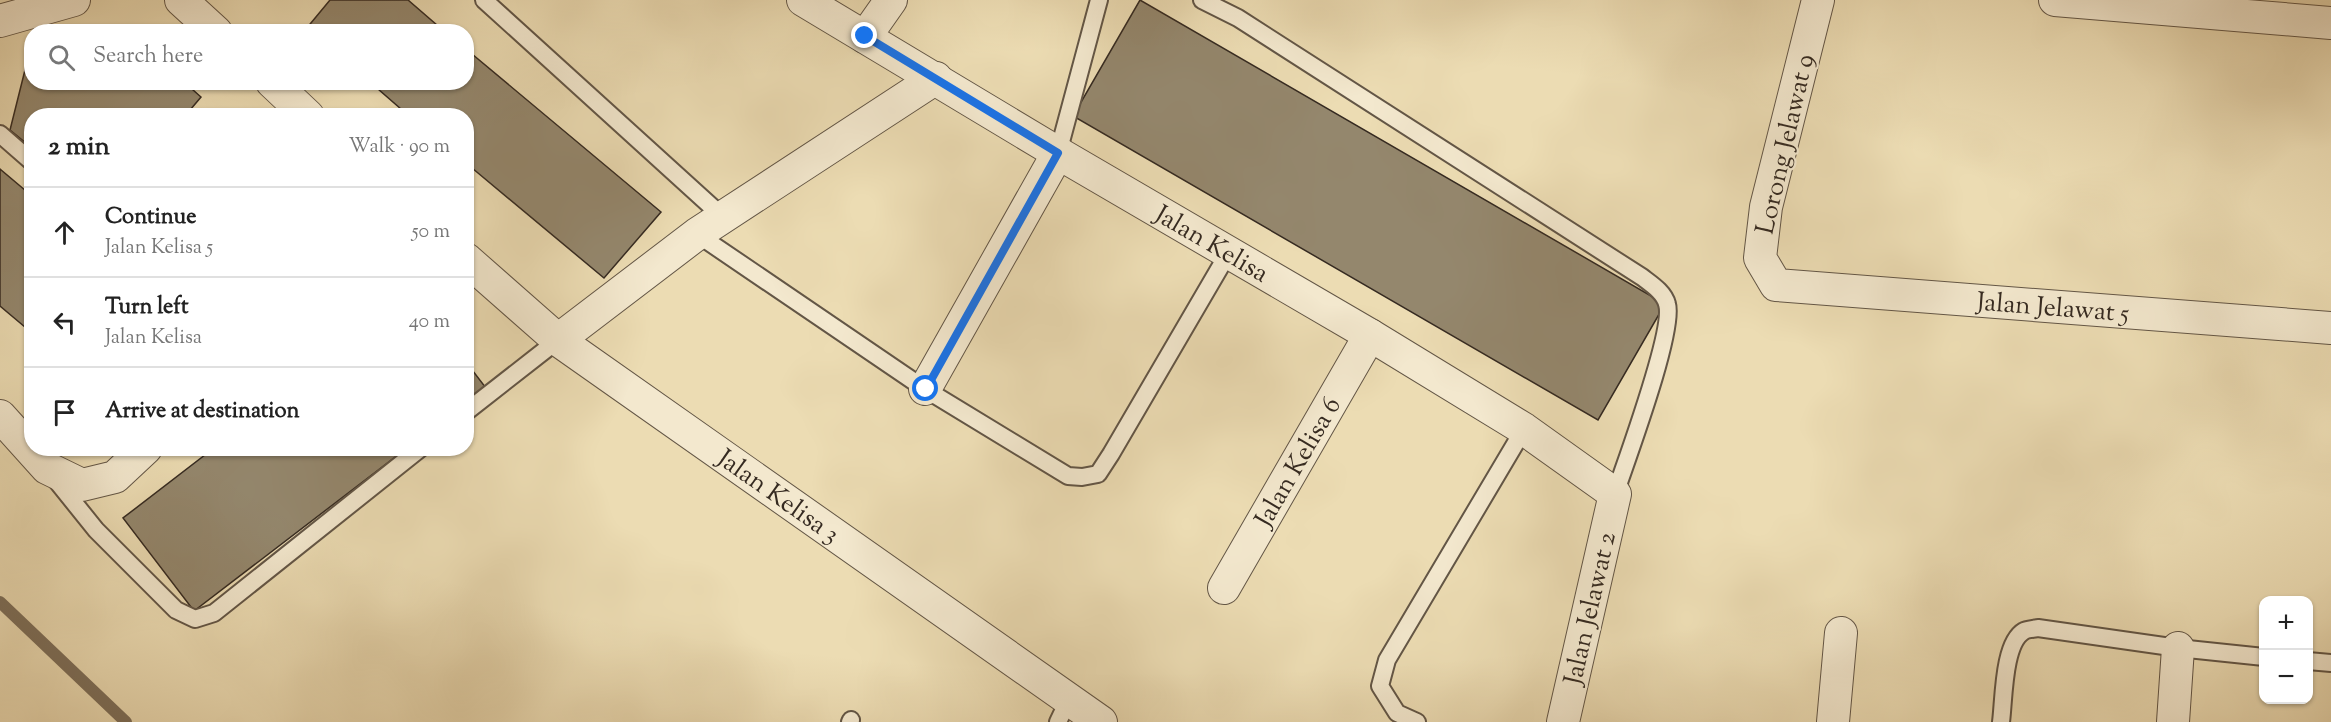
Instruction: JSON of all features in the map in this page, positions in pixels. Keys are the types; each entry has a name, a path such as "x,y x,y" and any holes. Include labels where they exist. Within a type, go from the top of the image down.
{"street":[{"path":"0,21 74,0"},
{"path":"181,0 207,24"},
{"name":"Jalan Kelisa","path":"803,0 1058,153 1370,335 1524,429 1615,494"},
{"path":"865,36 891,0"},
{"name":"Lorong Jelawat 9","path":"1776,285 1760,258 1766,207 1818,0"},
{"path":"2055,0 2331,23"},
{"path":"558,340 697,234 936,78"},
{"path":"280,90 300,108"},
{"path":"926,389 1058,153"},
{"name":"Jalan Kelisa 3","path":"474,266 558,340 1064,711 1101,722"},
{"name":"Jalan Jelawat 5","path":"1776,285 2331,328"},
{"name":"Jalan Kelisa 6","path":"1224,588 1370,335"},
{"path":"0,416 24,443"},
{"path":"36,456 47,468 82,485 115,477 137,456"},
{"name":"Jalan Jelawat 2","path":"1563,722 1615,494"},
{"path":"1833,722 1841,633"},
{"path":"2173,722 2178,648"}],"lane":[{"path":"483,0 723,217"},
{"path":"1058,153 1099,0"},
{"path":"1202,0 1238,18 1642,277 1660,292 1668,304 1666,334 1615,494"},
{"path":"0,134 24,155"},
{"path":"697,234 926,389 1068,476 1083,477 1098,474 1111,454 1229,252"},
{"path":"474,406 558,340"},
{"path":"1417,722 1397,713 1380,686 1387,660 1524,429"},
{"path":"47,468 96,530 176,610 195,619 214,613 411,456"},
{"path":"2001,722 2008,657 2013,643 2023,632 2038,628 2178,648 2259,656"},
{"path":"2313,661 2331,663"}],"building":[{"path":"330,0 408,0 436,24 310,24"},
{"path":"1140,0 1665,304 1598,420 1073,116"},
{"path":"474,56 661,212 604,278 474,170 474,108 400,108 379,90 474,90"},
{"path":"24,74 24,90 193,90 201,97 192,108 24,108 24,141 10,130"},
{"path":"0,169 24,189 24,326 0,306"},
{"path":"474,372 486,388 474,397"},
{"path":"204,456 397,456 194,611 123,518"}],"waterway":[{"path":"0,602 126,722"}],"route":[{"path":"865,36 1058,153 926,389"}]}
